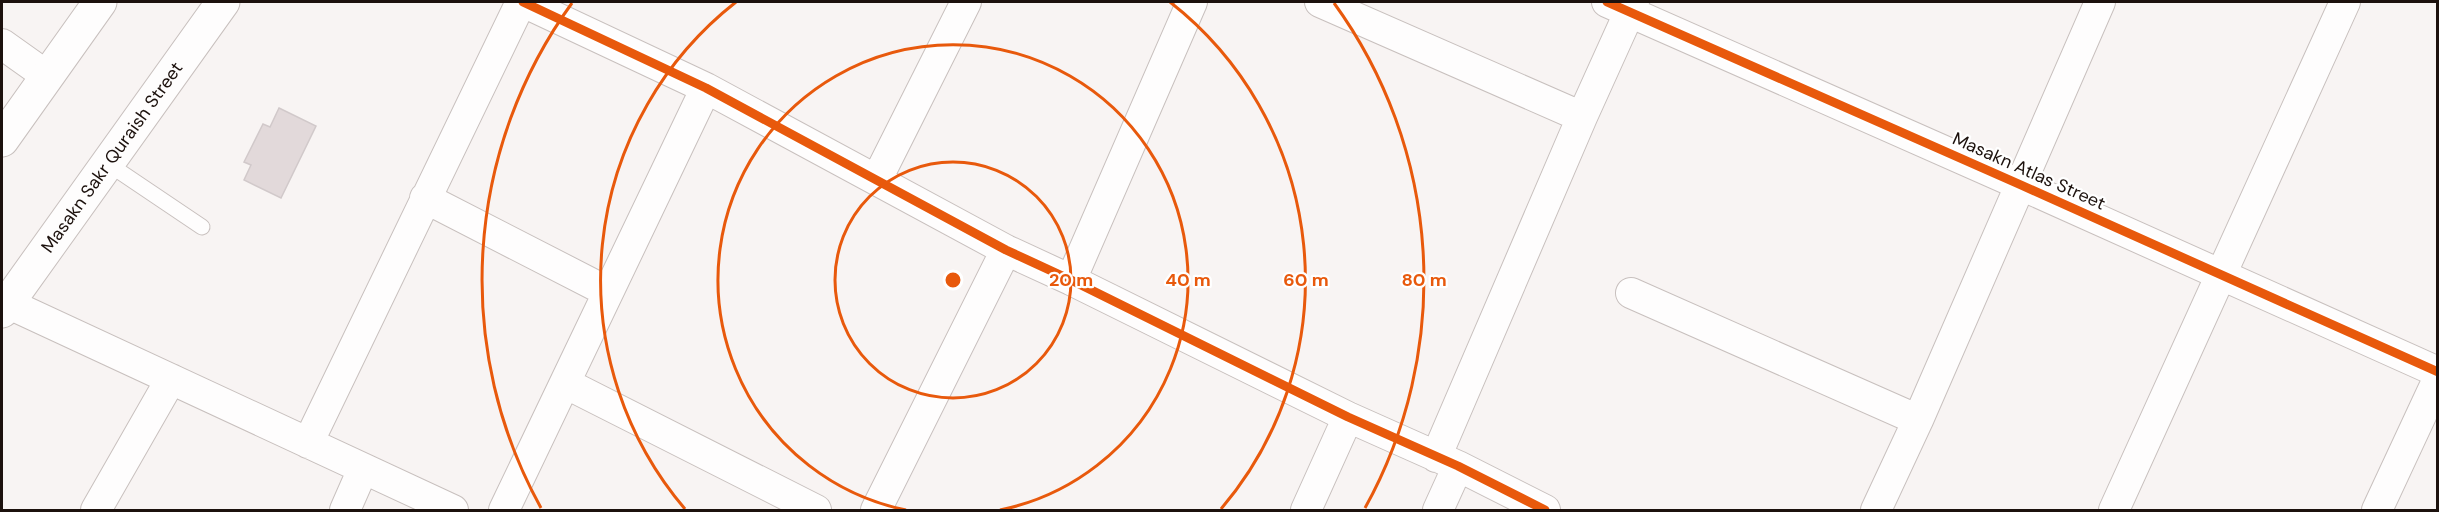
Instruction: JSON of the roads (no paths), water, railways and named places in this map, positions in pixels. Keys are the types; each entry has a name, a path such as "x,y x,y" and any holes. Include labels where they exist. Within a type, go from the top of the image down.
{"street":[{"path":"2,140 100,2"},
{"name":"Masakn Sakr Quraish Street","path":"4,307 223,2"},
{"path":"308,443 522,2 706,88 1006,250 1348,417 1545,510"},
{"path":"877,179 966,2"},
{"path":"1071,280 1192,2"},
{"path":"1320,2 1582,117"},
{"path":"1876,510 1918,420 2100,2"},
{"path":"2114,510 2345,2"},
{"path":"1438,510 1447,462 1624,5"},
{"name":"Masakn Atlas Street","path":"1624,5 2438,372"},
{"path":"2,44 47,76"},
{"path":"504,510 706,88"},
{"path":"425,198 608,292"},
{"path":"876,510 1006,250"},
{"path":"1630,293 1918,420"},
{"path":"4,307 171,379 453,510"},
{"path":"96,510 171,379"},
{"path":"2377,510 2438,379"},
{"path":"565,383 816,510"},
{"path":"1306,510 1348,417"},
{"path":"345,510 363,469"}],"lane":[{"path":"107,163 202,227"}]}
